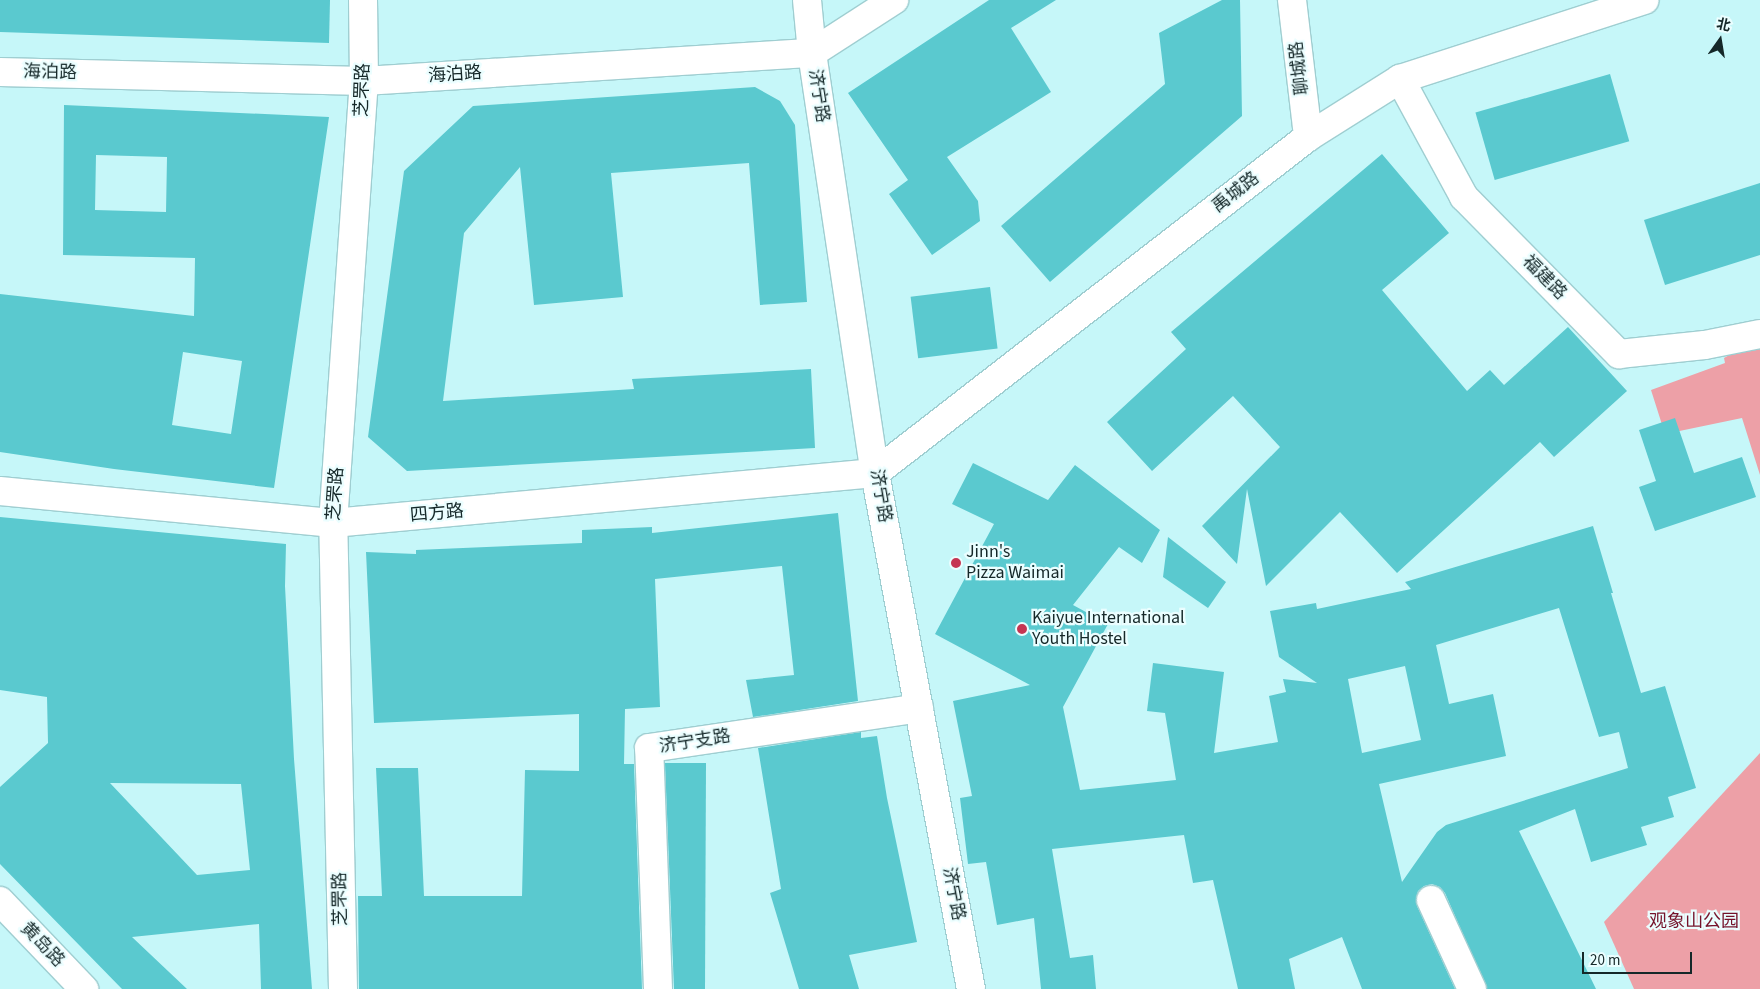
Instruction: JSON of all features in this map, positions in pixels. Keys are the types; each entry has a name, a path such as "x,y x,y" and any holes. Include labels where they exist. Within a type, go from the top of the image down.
{"street":[{"name":"芝罘路","path":"343,989 334,523 364,81 363,0"},
{"name":"济宁路","path":"807,0 812,53 875,473 971,989"},
{"name":"海泊路","path":"0,72 364,81 812,53 894,0"},
{"name":"聊城路","path":"1292,0 1308,137"},
{"name":"禹城路","path":"875,473 1308,137 1400,79 1645,0"},
{"name":"福建路","path":"1400,79 1464,197 1619,354 1705,345 1760,334"},
{"name":"四方路","path":"0,491 334,523 875,473"},
{"name":"济宁支路","path":"658,989 649,748 919,708"},
{"path":"1431,900 1472,989"},
{"name":"黄岛路","path":"0,901 84,989"}],"green space":[{"path":"1760,338 1760,475 1742,418 1665,434 1651,390 1725,363 1724,358"},
{"name":"观象山公园","path":"1760,753 1760,989 1634,989 1604,922"}],"building":[{"path":"0,0 330,0 329,43 0,32"},
{"path":"989,0 1056,0 1011,28 1051,92 947,157 978,201 980,221 932,255 889,194 908,180 848,93"},
{"path":"1222,0 1240,0 1242,116 1050,282 1001,226 1165,84 1159,33"},
{"path":"1610,74 1629,141 1495,180 1475,113"},
{"path":"755,87 780,101 795,125 807,302 760,305 749,163 611,173 623,297 534,305 520,167 464,233 443,401 634,389 632,379 811,369 815,448 407,471 368,437 404,171 473,106"},
{"path":"64,105 329,117 274,488 114,469 0,452 0,294 194,316 195,258 63,255","holes":["96,155 167,157 166,212 95,210","183,352 242,361 231,434 172,425"]},
{"path":"1382,154 1449,233 1382,290 1467,391 1490,370 1504,385 1568,327 1627,391 1554,457 1540,442 1397,573 1340,512 1266,586 1247,489 1237,564 1202,526 1280,447 1233,396 1152,471 1107,422 1186,349 1171,332"},
{"path":"1760,183 1760,255 1665,285 1644,220"},
{"path":"990,287 998,349 918,358 911,297"},
{"path":"1675,418 1694,473 1742,457 1756,497 1655,531 1639,487 1656,481 1639,430"},
{"path":"973,463 1048,500 1075,465 1160,530 1142,563 1119,547 1073,605 1108,624 1063,707 1080,790 1176,780 1165,713 1147,711 1153,663 1224,672 1214,753 1278,742 1269,696 1286,692 1283,679 1317,683 1279,657 1270,611 1316,603 1317,609 1411,589 1405,582 1593,526 1641,693 1665,686 1696,788 1668,797 1674,817 1641,827 1647,845 1591,862 1575,809 1519,831 1596,989 1487,989 1445,893 1440,887 1432,884 1424,886 1418,891 1416,898 1417,906 1455,989 1362,989 1342,937 1289,959 1295,989 1238,989 1213,880 1193,883 1184,835 1052,849 1070,958 1093,955 1096,989 1041,989 1034,918 997,925 986,862 968,864 960,798 972,796 953,701 1030,685 935,634 994,524 952,504","holes":["1559,608 1599,737 1619,732 1628,768 1446,825 1437,832 1402,882 1379,784 1506,756 1493,694 1449,704 1436,645","1405,666 1421,740 1362,753 1348,679"]},
{"path":"838,513 858,701 753,717 746,680 794,675 782,566 655,579 660,707 625,709 624,764 634,764 642,989 359,989 358,896 382,896 376,768 418,768 424,896 522,896 525,770 579,771 579,714 374,723 366,552 416,554 416,550 582,543 582,530 652,527 652,533"},
{"path":"0,517 286,544 285,586 294,759 312,989 261,989 259,924 132,937 187,989 122,989 0,864 0,787 48,743 47,697 0,690","holes":["110,783 241,784 250,870 197,875"]},
{"path":"1168,537 1226,582 1208,608 1163,577"},
{"path":"861,732 861,738 877,736 887,798 917,942 849,955 859,989 799,989 770,893 781,889 758,748"},
{"path":"665,763 706,763 705,989 674,989"}],"place":[{"name":"Jinn's Pizza Waimai","path":"956,563"},
{"name":"Kaiyue International Youth Hostel","path":"1022,629"}]}
